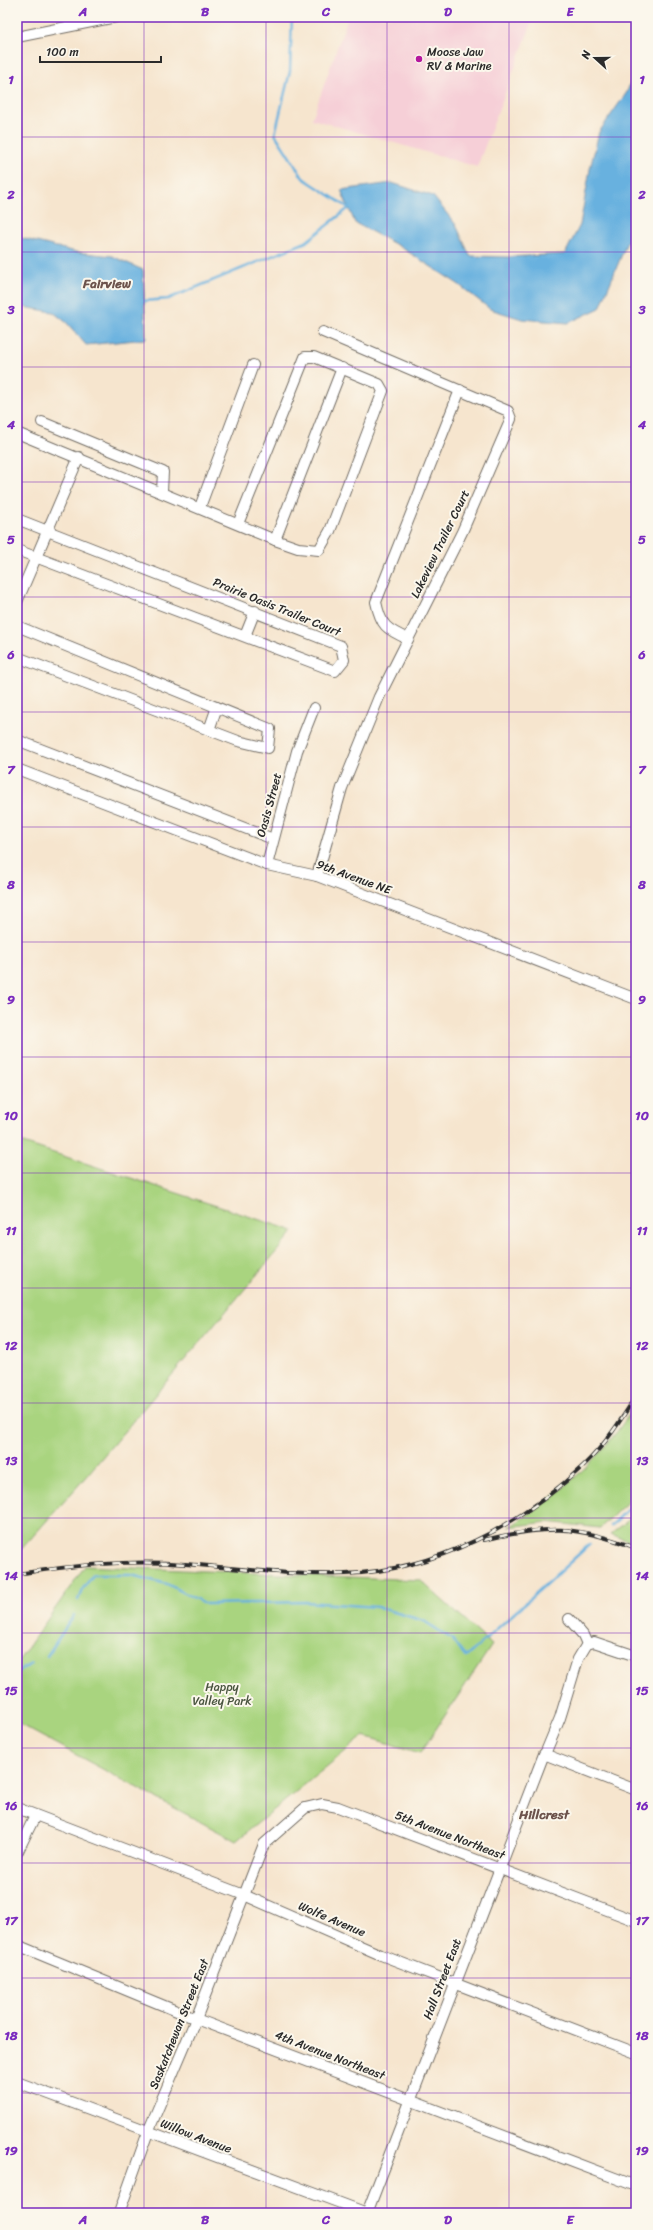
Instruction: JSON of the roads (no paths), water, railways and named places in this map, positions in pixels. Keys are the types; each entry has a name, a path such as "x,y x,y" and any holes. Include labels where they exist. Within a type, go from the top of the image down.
{"street":[{"path":"17,37 116,17"},
{"name":"Lakeview Trailer Court","path":"317,876 342,788 379,697 462,532 511,419 508,411 323,332"},
{"path":"17,433 200,507 238,524 275,540 298,548 319,550 330,531 383,391 379,384 314,357 305,357 238,524"},
{"path":"200,507 253,365"},
{"path":"275,540 342,368"},
{"path":"408,638 388,630 379,619 376,602 460,390"},
{"path":"42,422 163,472 162,492"},
{"path":"17,602 79,457"},
{"name":"Prairie Oasis Trailer Court","path":"17,518 341,646 344,660 335,670 17,550"},
{"path":"245,636 255,611"},
{"path":"17,626 270,729 268,748 208,730 17,657"},
{"path":"208,730 217,707"},
{"name":"Oasis Street","path":"267,865 297,751 314,708"},
{"path":"17,740 273,839"},
{"name":"9th Avenue NE","path":"17,769 267,865 317,876 636,999"},
{"path":"569,1618 583,1635 587,1644 594,1642 636,1656"},
{"name":"Hall Street East","path":"367,2213 499,1868 544,1754 560,1718 578,1659 587,1644"},
{"path":"544,1754 636,1790"},
{"name":"5th Avenue Northeast","path":"264,1844 305,1808 322,1804 338,1807 636,1921"},
{"name":"Wolfe Avenue","path":"17,1808 244,1895 454,1984 636,2053"},
{"path":"17,1853 35,1816"},
{"name":"Saskatchewan Street East","path":"119,2213 148,2132 196,2019 264,1844"},
{"name":"4th Avenue Northeast","path":"17,1945 196,2019 411,2099 636,2186"},
{"name":"Willow Avenue","path":"17,2082 367,2213"}],"water":[{"path":"636,68 636,220 600,308 568,323 522,319 490,309 458,284 399,246 355,223 341,190 392,183 433,196 456,225 470,256 508,257 565,254 580,225 590,169 599,132 627,92"},
{"path":"17,237 76,252 112,256 143,270 146,339 86,345 67,323 53,312 17,306"}],"waterway":[{"path":"144,301 168,299 306,242 349,208 303,178 275,134 290,71 292,17"},
{"path":"611,1526 636,1501"},
{"path":"78,1600 82,1590 93,1575 131,1575 167,1584 206,1604 305,1602 377,1607 424,1621 452,1639 466,1657 590,1544"},
{"path":"47,1656 74,1615"},
{"path":"17,1672 32,1664"}],"railway":[{"path":"17,1574 59,1568 121,1563 185,1564 306,1574 346,1574 379,1571 412,1564 444,1554 475,1541 504,1525 559,1487 584,1465 599,1449 636,1396"},
{"path":"484,1540 526,1532 561,1530 578,1531 595,1535 615,1540 636,1548"}],"place":[{"name":"Moose Jaw RV & Marine","path":"419,59"}],"district":[{"name":"Fairview","path":"107,283"},
{"name":"Hillcrest","path":"544,1814"}],"park label":[{"name":"Happy Valley Park","path":"222,1694"}]}
